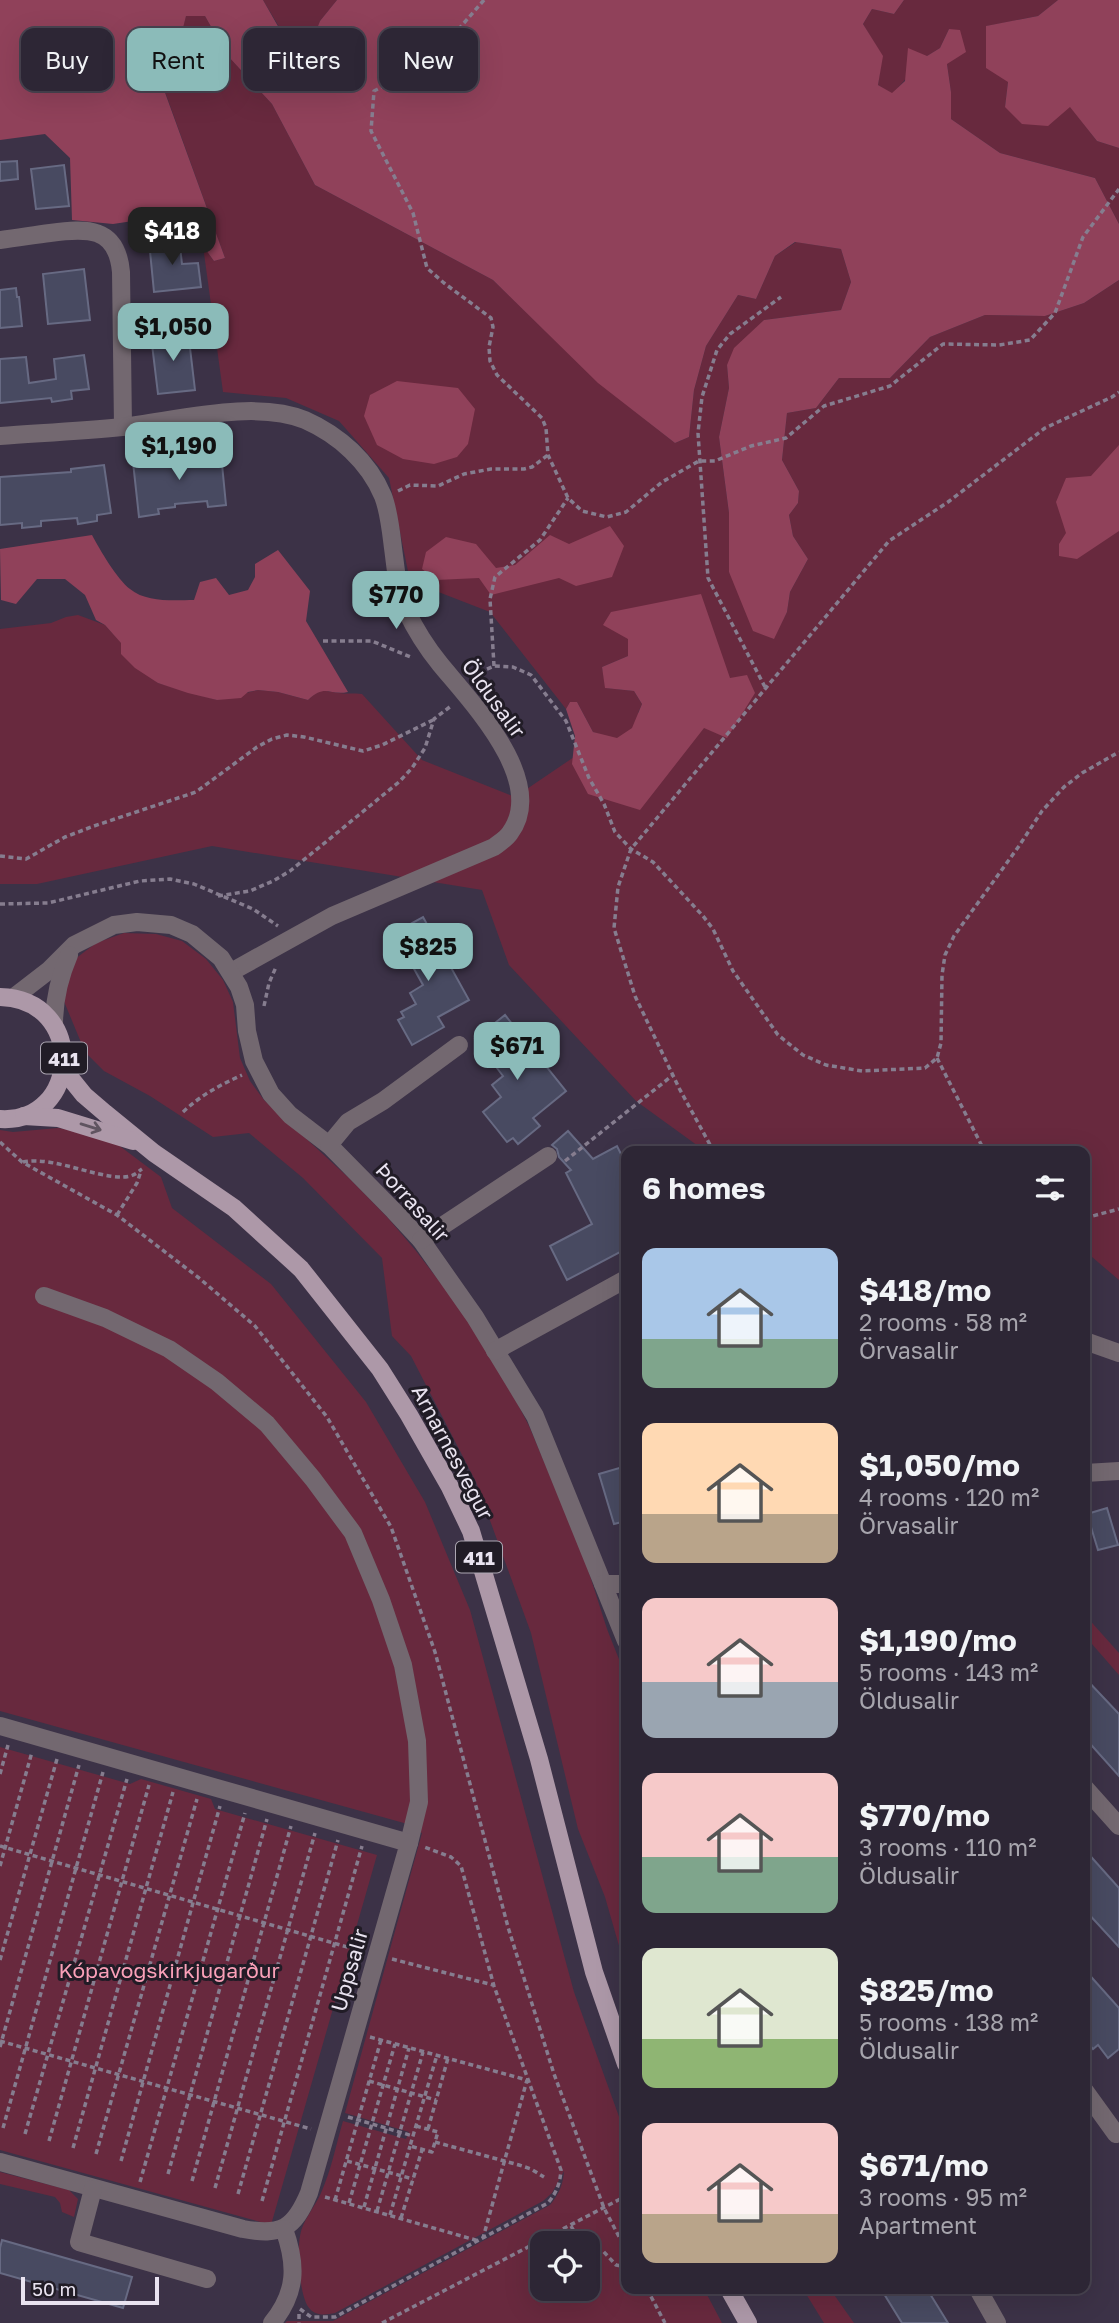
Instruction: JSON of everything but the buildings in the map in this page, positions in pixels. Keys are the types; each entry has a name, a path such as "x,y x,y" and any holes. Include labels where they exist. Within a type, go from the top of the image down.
{"main road":[{"name":"411","path":"0,1119 24,1116 50,1097 63,1069 64,1054 54,1025 35,1006 6,998"},
{"name":"Arnarnesvegur","path":"63,1069 84,1095 153,1153"},
{"name":"Arnarnesvegur","path":"24,1116 58,1118 133,1141 234,1208 301,1269 380,1369 450,1487 471,1531 539,1759 594,1972 621,2050"},
{"path":"732,2294 748,2323"}],"street":[{"path":"0,240 80,229 97,233 112,244 121,272 123,427"},
{"name":"Öldusalir","path":"0,436 123,427 215,414 281,413 306,420 350,448 369,469 384,498 397,586 406,609 439,662 465,692 506,750 519,784 518,815 509,834 494,847 332,916 231,971"},
{"name":"Þorrasalir","path":"6,998 48,971 74,945 114,925 137,922 171,925 192,934 209,947 231,971 239,987 245,1005 254,1062 271,1094 290,1115 329,1145 421,1240 475,1317 535,1416 621,1629"},
{"path":"54,1025 55,995 60,975 74,945"},
{"path":"329,1145 348,1122 388,1107 459,1045"},
{"path":"421,1240 555,1159"},
{"path":"495,1351 621,1282"},
{"name":"Uppsalir","path":"44,1296 105,1318 169,1349 217,1382 267,1424 353,1533 381,1600 403,1665 417,1741 419,1802 309,2193 302,2210 284,2230"},
{"path":"1090,1343 1119,1353"},
{"path":"1090,1473 1119,1471"},
{"path":"603,1584 621,1584"},
{"path":"6,1728 409,1843"},
{"path":"1090,1794 1119,1826"},
{"path":"1090,2098 1116,2134"},
{"path":"0,2162 243,2229 264,2233 284,2230 291,2249 291,2290 281,2312 272,2323"},
{"path":"93,2189 79,2242 207,2278"},
{"path":"981,2294 997,2323"}],"path":[{"path":"484,0 450,40 425,46 411,72 374,91 371,131 412,213 427,268 491,318 493,327 489,347 490,361 496,374 542,418 546,428 548,455 568,498 582,511 607,517 626,512 662,482 699,461 715,461 751,446 786,438 824,406 890,386 943,344 999,345 1030,340 1055,313 1083,237 1119,189"},
{"path":"765,687 708,578 698,433 702,397 717,350 730,334 781,297"},
{"path":"711,1146 635,996 614,928 618,887 631,849 888,541 948,502 1045,428 1112,397 1119,391"},
{"path":"384,498 410,485 438,486 464,474 491,469 532,467 548,455"},
{"path":"494,666 490,599 495,577 540,540 568,498"},
{"path":"323,641 372,641 422,662 439,662"},
{"path":"0,856 26,859 65,837 196,792 272,738 287,735 304,737 363,751 382,745 434,719 465,692 478,673 494,666 513,667 531,675 566,721 615,832 631,849 653,862 703,916 713,929 733,971 778,1035 803,1055 826,1065 862,1071 925,1068 937,1058 941,1043 942,975 945,955 954,936 1041,811 1082,773 1119,752"},
{"path":"218,896 250,891 290,871 399,782 425,748 434,719"},
{"path":"0,904 48,903 140,881 170,880 194,884 253,909 283,929"},
{"path":"937,1058 982,1146"},
{"path":"183,1112 214,1088 244,1074"},
{"path":"555,1159 673,1075"},
{"path":"22,1162 35,1159 50,1161 118,1178 132,1176 142,1169 137,1183 117,1215"},
{"path":"1090,1217 1119,1209"},
{"path":"0,1774 6,1728"},
{"path":"0,1866 3,1847 37,1736"},
{"path":"0,1960 61,1743"},
{"path":"0,2047 84,1750"},
{"path":"3,2127 107,1756"},
{"path":"25,2134 131,1763"},
{"path":"49,2141 153,1770"},
{"path":"73,2148 177,1777"},
{"path":"96,2154 201,1783"},
{"path":"121,2161 225,1790"},
{"path":"135,2200 249,1797"},
{"path":"168,2175 272,1804"},
{"path":"192,2181 296,1811"},
{"path":"215,2188 319,1817"},
{"path":"238,2194 342,1824"},
{"path":"262,2201 365,1830"},
{"path":"286,2300 311,2317 335,2317 548,2203 556,2193 560,2180 561,2170 494,1986 461,1866 452,1857 409,1843"},
{"path":"3,1847 494,1986"},
{"path":"355,2033 527,2080"},
{"path":"335,2200 381,2040"},
{"path":"1,2041 326,2133"},
{"path":"349,2204 395,2044"},
{"path":"364,2208 409,2048"},
{"path":"377,2212 423,2052"},
{"path":"390,2216 437,2055"},
{"path":"428,2129 449,2058"},
{"path":"481,2240 527,2080"},
{"path":"369,2081 436,2100"},
{"path":"332,2113 413,2136"},
{"path":"410,2146 432,2152 438,2132 416,2126"},
{"path":"435,2142 531,2169 544,2177"},
{"path":"401,2219 422,2150"},
{"path":"346,2161 413,2179"},
{"path":"309,2193 481,2240"},
{"path":"382,2323 621,2199"},
{"path":"571,2226 575,2233 621,2266"},
{"path":"650,2294 665,2323"}],"green space":[{"path":"263,0 337,0 318,28 280,28"},
{"path":"904,0 1058,0 1038,16 987,26 1008,82 1005,107 1070,106 1097,141 1119,148 1119,224 1095,178 1000,153 951,119 947,64 949,29 940,48 927,56 892,94 878,85 882,56 863,24 872,9 894,14"},
{"path":"186,15 205,16 212,28 183,28"},
{"path":"229,57 243,72 243,91 260,91 272,104 315,185 493,280 598,382 675,443 689,437 694,390 706,346 738,295 756,299 775,256 796,242 841,249 851,282 841,310 764,320 727,365 729,388 719,437 729,513 729,572 773,639 787,612 790,592 808,559 793,536 789,515 798,503 799,491 782,460 787,413 816,408 839,378 890,378 930,337 985,315 1045,316 1084,303 1119,280 1119,1280 1090,1255 1090,1146 698,1146 636,1101 509,965 482,890 212,846 37,884 0,884 0,629 51,623 78,615 105,625 158,683 217,700 258,690 308,700 322,691 362,694 422,760 515,797 605,736 593,732 577,702 570,702 566,709 490,612 410,581 389,478 339,421 286,398 223,392 203,246 214,261 225,258 165,91 229,91","holes":["628,639 719,649 724,663 638,713 642,704 634,691 606,688 602,667 628,656"]},
{"path":"124,933 156,934 182,941 206,959 223,980 233,1002 240,1058 250,1081 264,1100 388,1218 456,1303 498,1366 529,1426 583,1554 621,1664 621,1953 605,1897 578,1829 531,1633 476,1482 411,1356 392,1336 382,1258 303,1178 249,1133 213,1137 150,1096 104,1071 85,1052 63,999 75,959 96,943"},
{"path":"58,1128 86,1132 117,1144 161,1177 172,1208 271,1284 366,1402 425,1502 470,1610 574,1992 621,2122 621,2294 707,2294 722,2323 285,2323 333,2321 550,2205 563,2181 564,2171 552,2193 543,2201 335,2313 315,2313 306,2303 300,2274 300,2236 303,2225 325,2185 343,2121 406,2139 409,2132 345,2113 422,1833 404,1823 0,1711 0,1130 13,1132"},
{"path":"1090,1621 1119,1653 1119,1675 1090,1642"},
{"name":"Kópavogskirkjugarður","path":"0,1747 130,1784 141,1779 211,1799 215,1809 377,1855 271,2225 0,2150"},
{"path":"0,2172 69,2190 78,2199 74,2217 62,2212 55,2197 0,2184"},
{"path":"806,2294 834,2294 854,2323 824,2323"}],"shaded area":[{"path":"0,0 263,0 279,28 243,28 243,72 229,57 229,28 212,28 205,16 186,16 183,28 127,28 127,91 164,91 225,258 214,261 203,246 193,212 113,224 72,220 70,158 45,134 0,140"},
{"path":"337,0 904,0 894,14 872,9 863,24 883,56 878,85 892,93 905,81 908,48 927,56 940,48 949,29 960,30 966,52 947,64 951,119 1000,153 1095,178 1119,224 1119,280 1084,303 1045,316 985,315 930,337 890,378 839,378 816,408 787,413 782,460 799,491 798,503 789,515 793,536 808,559 790,592 787,612 774,639 753,631 729,572 729,513 719,437 729,388 727,365 734,348 764,320 841,310 851,282 841,249 795,242 775,256 756,299 738,295 706,346 694,390 689,437 675,443 598,383 493,280 315,185 272,104 260,91 365,91 365,28 317,28"},
{"path":"1058,0 1119,0 1119,148 1097,141 1070,107 1048,126 1022,124 1005,107 1008,82 986,68 986,26 1038,16"},
{"path":"397,381 458,388 475,409 468,444 457,457 434,464 403,459 377,445 364,416 370,395"},
{"path":"1119,445 1119,531 1077,559 1059,556 1059,544 1066,533 1056,502 1066,478 1091,476"},
{"path":"610,526 624,546 612,577 576,586 559,578 491,595 479,578 436,580 422,569 426,552 446,537 476,544 496,568 515,565 550,535 569,544"},
{"path":"92,535 109,564 130,589 144,597 161,600 194,600 200,582 216,578 229,595 248,590 255,577 255,564 278,550 310,591 306,621 348,692 319,692 308,700 258,690 248,692 241,698 217,700 188,693 158,683 135,668 121,654 121,643 105,625 96,620 85,595 65,579 37,579 16,604 1,600 0,549"},
{"path":"701,594 730,678 747,675 755,693 727,738 704,728 640,810 588,794 572,764 575,736 566,709 570,702 577,702 593,732 617,738 632,728 642,704 634,691 605,688 602,667 628,656 628,639 603,625 611,612"}]}
